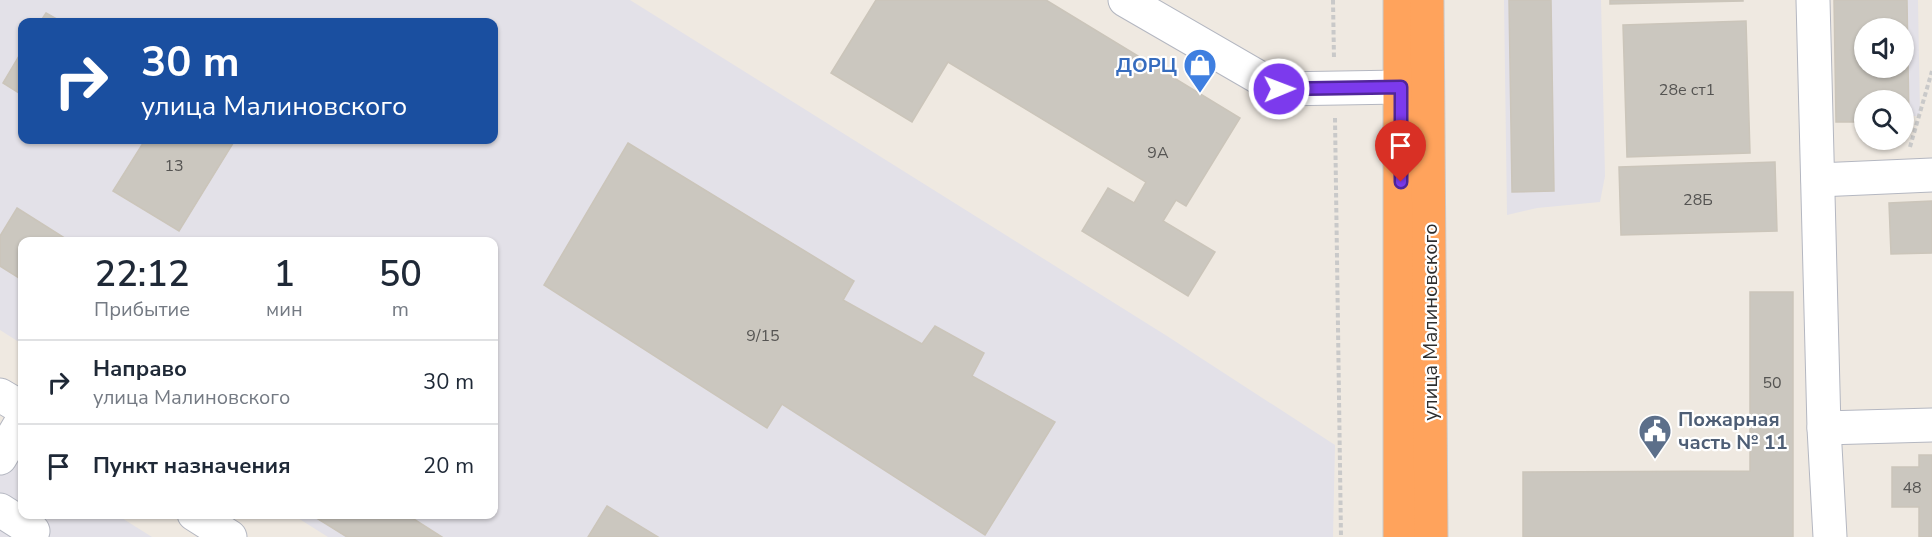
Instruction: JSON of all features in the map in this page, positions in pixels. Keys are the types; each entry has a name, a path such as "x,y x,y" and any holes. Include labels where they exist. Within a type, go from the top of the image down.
{"highway":[{"name":"улица Малиновского","path":"1400,0 1400,537"},
{"name":"улица Малиновского","path":"1427,0 1431,537"}],"street":[{"path":"1125,0 1279,89 1401,87"},
{"path":"1813,0 1824,428 1830,537"},
{"path":"1818,180 1917,176"},
{"path":"0,394 18,405"},
{"path":"1824,428 1932,425"},
{"path":"0,458 18,428"},
{"path":"0,510 33,531 29,537"},
{"path":"202,519 230,537"}],"path":[{"path":"1333,0 1341,537"},
{"path":"1917,176 1932,71"}],"shaded area":[{"path":"0,0 630,0 1167,336 1335,445 1333,537 328,537 299,519 498,519 498,237 18,237 18,341 0,330"},
{"path":"1504,0 1601,0 1605,176 1600,202 1537,208 1507,215"},
{"path":"1838,0 1918,0 1920,116 1914,116 1914,90 1854,90 1854,117 1840,118"},
{"path":"0,440 18,452 18,519 123,519 152,537 0,537"}],"building":[{"path":"876,0 1046,0 1240,118 1186,206 1176,200 1163,221 1215,252 1188,296 1082,231 1108,188 1134,203 1146,182 948,62 912,122 831,73"},
{"path":"1509,0 1551,0 1554,191 1512,192"},
{"path":"1610,0 1743,0 1743,1 1610,4"},
{"path":"1834,0 1907,0 1907,18 1854,18 1854,78 1908,78 1908,90 1854,90 1854,122 1836,122"},
{"path":"46,13 55,18 43,18"},
{"path":"1746,21 1750,153 1627,157 1623,25"},
{"path":"18,58 18,92 3,83"},
{"path":"628,143 854,281 843,300 922,344 935,326 984,353 972,376 1055,422 985,535 782,404 767,428 544,285"},
{"path":"142,144 233,144 179,231 113,191"},
{"path":"1775,162 1777,231 1621,235 1619,167"},
{"path":"1932,201 1932,253 1891,254 1889,203"},
{"path":"17,208 63,237 18,237 18,277 0,266 0,236"},
{"path":"1750,292 1793,292 1793,537 1523,537 1523,472 1750,471"},
{"path":"1919,455 1932,455 1932,537 1919,537 1919,507 1892,507 1892,467 1919,467"},
{"path":"607,506 658,537 588,537"},
{"path":"318,519 414,519 442,537 347,537"}],"place":[{"name":"ДОРЦ","path":"1200,94"},
{"name":"Пожарная часть № 11","path":"1655,460"}],"route":[{"path":"1279,89 1401,87 1401,182"}]}
